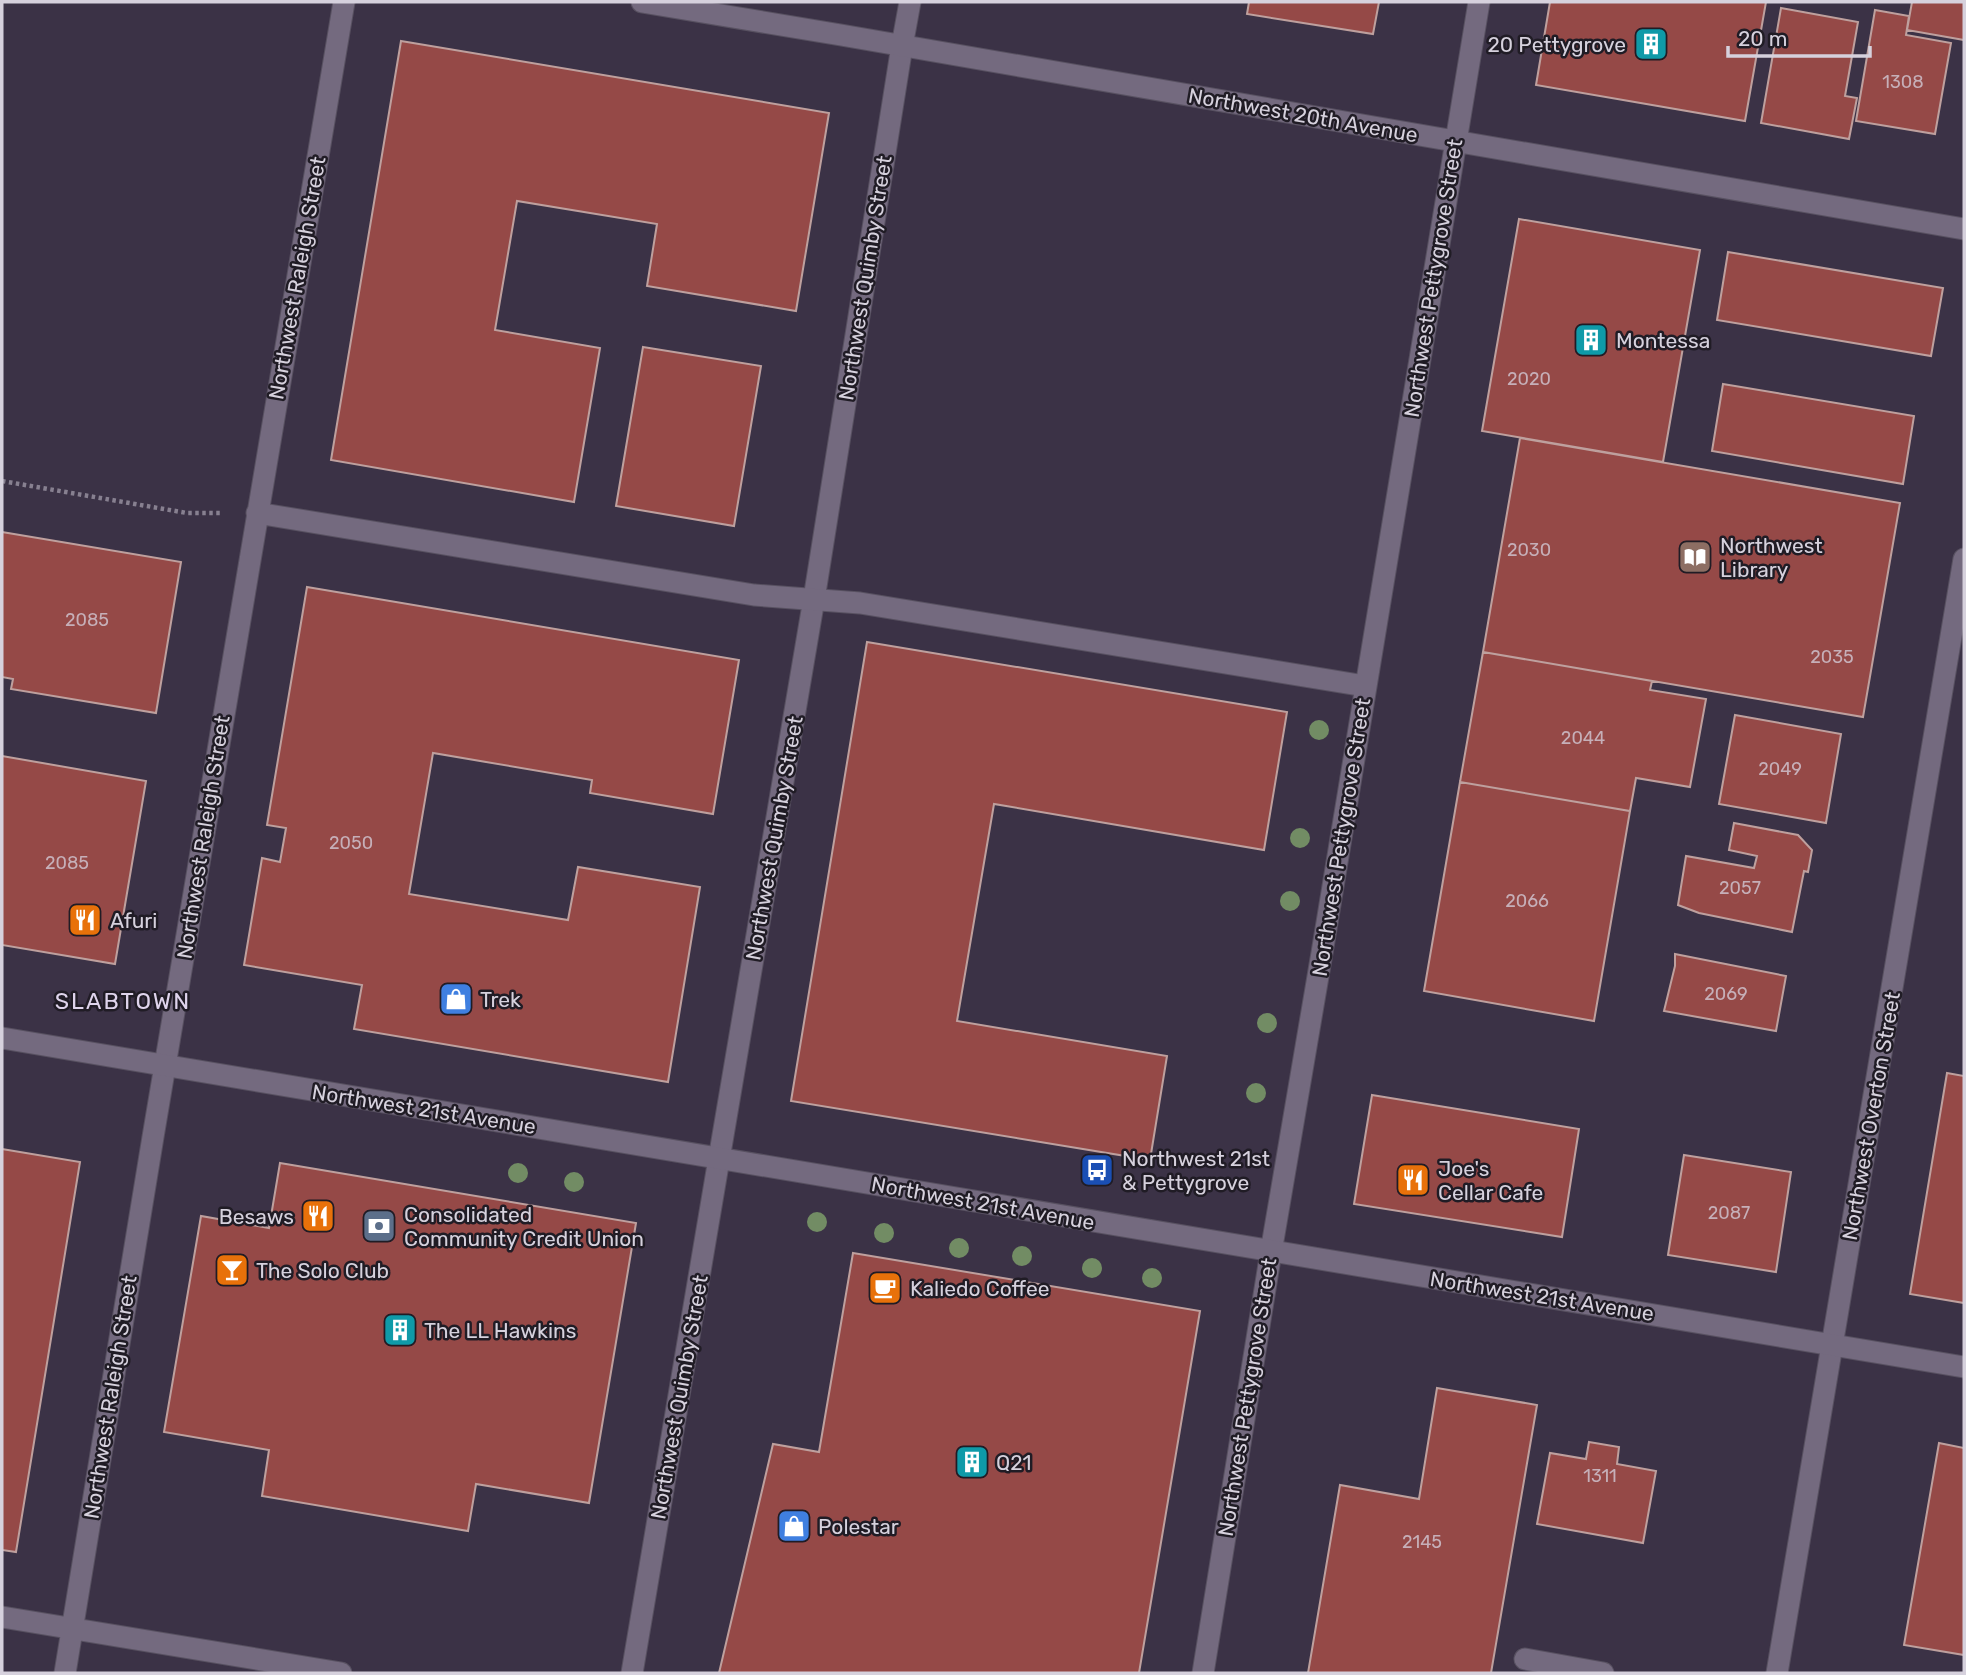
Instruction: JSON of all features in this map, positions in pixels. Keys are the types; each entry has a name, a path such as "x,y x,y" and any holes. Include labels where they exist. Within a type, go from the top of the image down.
{"street":[{"name":"Northwest Raleigh Street","path":"65,1673 344,2"},
{"name":"Northwest 20th Avenue","path":"642,2 1964,229"},
{"name":"Northwest Quimby Street","path":"632,1673 814,599 910,2"},
{"name":"Northwest Pettygrove Street","path":"1203,1673 1270,1252 1479,2"},
{"path":"257,513 754,595 860,603 1365,686"},
{"name":"Northwest Overton Street","path":"1777,1673 1964,559"},
{"name":"Northwest 21st Avenue","path":"2,1038 1964,1367"},
{"path":"2,1617 341,1673"},
{"path":"1525,1659 1604,1673"}],"path":[{"path":"2,481 187,513 257,513"}],"building":[{"path":"1249,2 1379,2 1373,34 1247,14"},
{"name":"20 Pettygrove","path":"1550,2 1766,2 1745,121 1536,85"},
{"path":"1912,2 1964,2 1964,40 1907,30"},
{"path":"1781,8 1858,22 1845,96 1857,98 1849,139 1761,123"},
{"path":"1875,10 1909,16 1906,35 1951,43 1935,134 1856,121"},
{"path":"401,41 829,113 796,311 647,286 657,224 517,201 495,330 600,348 574,502 331,460"},
{"name":"Montessa","path":"1519,219 1700,250 1663,462 1482,431"},
{"path":"1728,252 1943,288 1931,356 1717,320"},
{"path":"643,347 761,366 734,526 616,506"},
{"path":"1723,384 1914,416 1903,484 1712,451"},
{"name":"Northwest Library","path":"1520,438 1900,503 1863,717 1483,652"},
{"path":"2,532 181,562 156,713 11,689 13,679 2,677"},
{"path":"307,587 739,660 713,814 590,793 592,780 433,753 409,894 568,920 578,867 700,887 668,1082 354,1029 362,985 244,965 262,858 280,862 286,828 267,825"},
{"path":"867,642 1287,712 1264,850 994,804 957,1021 1167,1056 1150,1160 791,1101"},
{"path":"1483,652 1652,681 1650,690 1706,699 1690,787 1636,778 1630,811 1460,782"},
{"path":"1735,715 1841,734 1826,823 1719,804"},
{"path":"2,756 146,781 115,964 2,945"},
{"path":"1460,782 1630,811 1594,1021 1424,991"},
{"path":"1734,823 1798,835 1812,850 1808,872 1804,871 1792,932 1699,913 1678,905 1686,856 1754,868 1757,856 1729,850"},
{"path":"1675,954 1786,976 1776,1031 1664,1011 1675,966"},
{"path":"1947,1073 1964,1076 1964,1303 1910,1294"},
{"path":"1372,1095 1579,1129 1562,1237 1354,1204"},
{"path":"2,1149 80,1162 16,1552 2,1550"},
{"path":"1684,1155 1791,1172 1776,1272 1668,1255"},
{"name":"The LL Hawkins","path":"280,1163 636,1223 589,1503 476,1484 468,1531 262,1496 269,1450 164,1432 201,1216 269,1228"},
{"name":"Q21","path":"853,1253 1200,1311 1139,1673 719,1673 773,1444 819,1452"},
{"path":"1437,1388 1537,1405 1491,1673 1308,1673 1340,1485 1419,1499"},
{"path":"1589,1442 1619,1447 1617,1464 1656,1471 1643,1543 1537,1524 1550,1453 1586,1459"},
{"path":"1939,1443 1964,1448 1964,1655 1904,1645"}],"place":[{"name":"20 Pettygrove","path":"1651,44"},
{"name":"Montessa","path":"1591,340"},
{"name":"Northwest Library","path":"1695,557"},
{"name":"Afuri","path":"85,920"},
{"name":"Trek","path":"456,999"},
{"name":"Northwest 21st & Pettygrove","path":"1097,1170"},
{"name":"Joe's Cellar Cafe","path":"1413,1180"},
{"name":"Besaws","path":"318,1216"},
{"name":"Consolidated Community Credit Union","path":"379,1226"},
{"name":"The Solo Club","path":"232,1270"},
{"name":"Kaliedo Coffee","path":"885,1288"},
{"name":"The LL Hawkins","path":"400,1330"},
{"name":"Q21","path":"972,1462"},
{"name":"Polestar","path":"794,1526"}],"district":[{"name":"SLABTOWN","path":"123,1001"}]}
